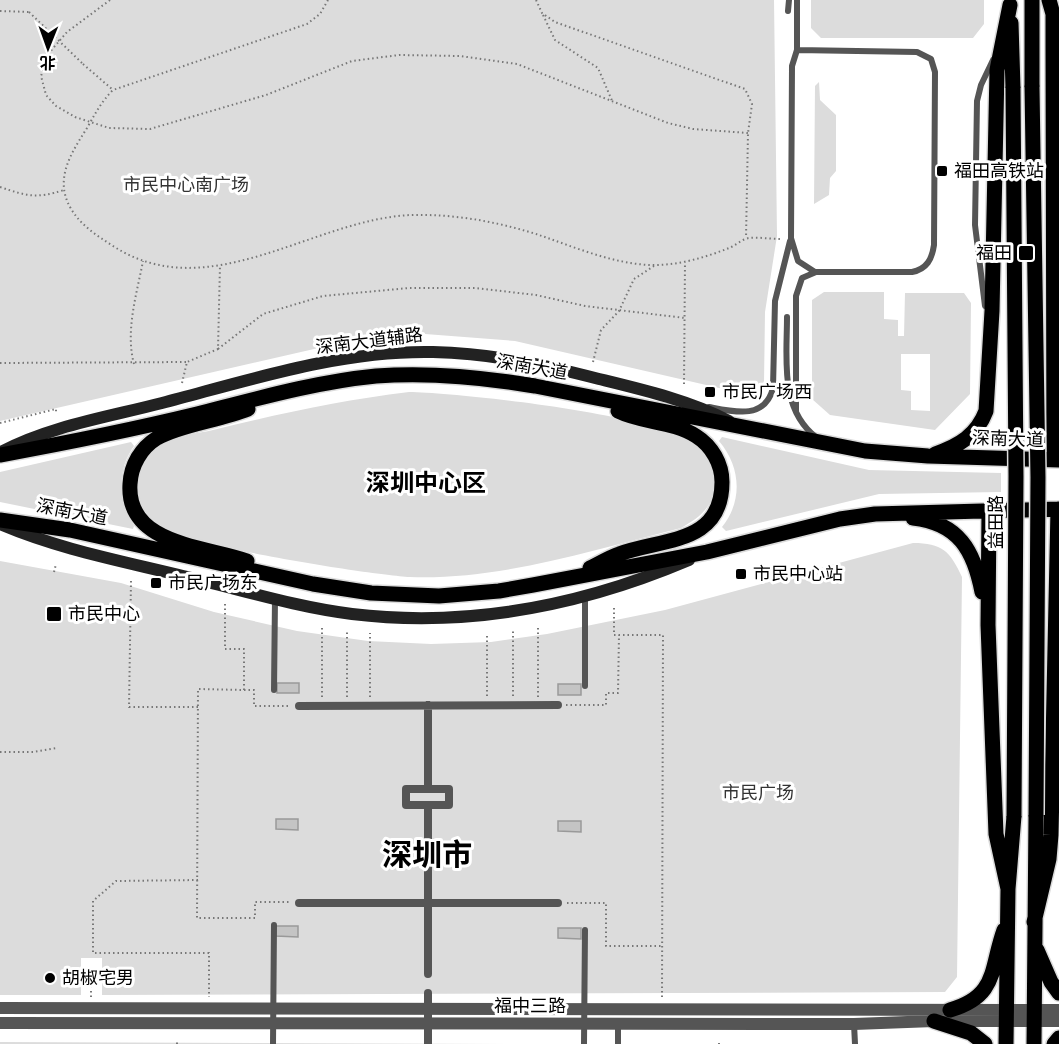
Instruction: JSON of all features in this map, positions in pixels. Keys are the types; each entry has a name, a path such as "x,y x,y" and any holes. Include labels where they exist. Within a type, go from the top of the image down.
{"main road":[{"path":"1032,0 1038,477 1034,1044"},
{"path":"1032,56 1049,1"},
{"path":"1049,1 1053,14 1056,324 1054,393 1057,460"},
{"path":"928,456 960,444 979,426 987,404 988,348 992,311 997,70 1000,45 1010,3"},
{"name":"益田路","path":"1006,1044 1008,889 1014,816 1016,464 1013,88 1010,3"},
{"name":"深南大道辅路","path":"0,454 50,432 269,375 345,360 400,353 432,352 499,357 567,371 695,404 743,428"},
{"name":"深南大道","path":"0,454 87,440 274,395 354,379 429,375 508,381 865,451 928,456 1057,460"},
{"path":"1054,393 1059,410"},
{"path":"274,395 224,419 171,433 149,443 133,467 130,496 138,518 152,532 230,555 289,579"},
{"path":"572,577 620,553 696,532 714,513 720,498 722,476 719,464 703,441 685,430 627,415 598,399"},
{"path":"1034,922 1049,859 1057,673 1059,509"},
{"name":"深南大道","path":"0,522 70,530 289,579 371,593 439,596 500,591 707,552 840,519 875,514 1059,509"},
{"path":"989,510 988,625 996,834 1008,889"},
{"path":"875,514 920,519 948,529 957,536 975,561 988,625"},
{"path":"0,522 68,548 275,598 349,613 449,618 495,614 585,597 661,572 707,552"},
{"path":"950,1010 973,1000 991,981 1009,916"},
{"path":"1035,947 1051,982 1059,993"},
{"path":"934,1021 971,1033 985,1044"},
{"path":"1054,1044 1059,1038"}],"street":[{"path":"428,705 428,789"},
{"path":"299,706 558,705"},
{"path":"406,789 449,789 449,805 428,805 406,805 406,789"},
{"path":"428,805 428,974"},
{"path":"299,903 558,903"},
{"path":"428,993 428,1044"},
{"name":"福中三路","path":"0,1008 950,1010 1007,1016"},
{"name":"福中三路","path":"1034,1016 1059,1010"},
{"name":"福中三路","path":"0,1023 854,1024 1007,1016 1034,1016 1059,1021"}],"lane":[{"path":"788,11 789,0"},
{"path":"695,404 746,412 766,405 771,398 775,300 791,238 792,66 797,50 797,0"},
{"path":"791,238 798,261 805,268 816,272 920,271 930,260 934,245 935,68 928,55 917,52 797,50"},
{"path":"796,412 796,296 802,278 816,272"},
{"path":"788,317 787,385 796,412 804,425 825,444"},
{"path":"585,597 585,686"},
{"path":"274,690 275,598"},
{"path":"273,1044 274,925"},
{"path":"584,1044 585,930"},
{"path":"618,1024 618,1044"},
{"path":"854,1024 855,1044"}],"path":[{"path":"110,0 67,32 49,53 41,76 46,95 56,106 90,123 109,128 150,129 230,107 352,61 380,55 460,56 517,64 614,103 680,126 748,133"},
{"path":"328,0 320,14 308,24 112,90 101,103 67,160 64,190 78,220 119,250 143,261 167,266 220,265 299,244 358,224 396,216 454,215 479,219 630,263 656,265 685,262 732,247 746,238 781,239"},
{"path":"536,0 555,40 598,68 614,103"},
{"path":"0,11 29,12 112,90"},
{"path":"542,13 555,22 745,89 752,104 748,133 746,238"},
{"path":"0,187 29,196 44,197 64,190"},
{"path":"134,363 130,350 132,322 143,261"},
{"path":"684,384 685,262"},
{"path":"218,349 220,265"},
{"path":"593,362 601,330 619,311 634,279 656,265"},
{"path":"0,363 187,362 218,349 263,314 322,296 409,288 475,288 619,311 685,318"},
{"path":"182,383 187,362"},
{"path":"0,423 56,409 56,414"},
{"path":"54,572 56,564"},
{"path":"131,581 129,707 198,707"},
{"path":"225,604 225,649 244,649 244,690"},
{"path":"614,608 614,635 663,635 662,999"},
{"path":"538,625 538,705"},
{"path":"322,626 322,706"},
{"path":"513,629 513,705"},
{"path":"346,705 347,630"},
{"path":"370,633 370,705"},
{"path":"487,633 487,705"},
{"path":"558,705 606,705 606,693 618,693 618,635"},
{"path":"299,706 254,706 254,690 198,690 197,918 255,918 255,902 299,903"},
{"path":"0,752 33,752 57,748"},
{"path":"198,880 116,881 93,901 93,953 209,953 209,999"},
{"path":"558,903 606,903 606,946 662,946"},
{"path":"91,982 91,999"}],"green space":[{"name":"市民中心南广场","path":"0,0 774,0 777,236 765,312 764,383 754,393 741,393 515,341 412,333 349,341 0,421"},
{"path":"811,0 984,0 984,24 973,38 821,38 811,28"},
{"path":"819,82 820,100 836,115 836,171 830,178 829,195 814,204 815,86"},
{"path":"824,292 884,292 884,319 898,320 898,336 904,336 905,293 964,293 971,303 970,394 935,430 830,415 812,399 812,300","holes":["901,354 930,354 930,411 911,410 911,391 901,390"]},
{"path":"409,392 563,408 609,416 683,437 703,449 708,455 714,475 713,496 701,514 681,528 547,562 479,574 444,577 389,575 317,565 231,549 166,531 150,522 142,510 136,490 138,474 149,453 163,442 184,435 310,408"},
{"path":"722,437 869,470 1001,473 1001,492 879,494 726,531 722,527 733,506 737,484 732,462 719,441"},
{"path":"131,442 134,446 124,466 122,486 125,506 134,526 133,529 0,502 0,472"},
{"name":"市民广场","path":"913,543 923,543 944,550 962,577 957,977 945,992 102,995 102,958 81,958 81,995 0,995 0,561 121,583 214,612 297,631 368,641 431,644 491,642 547,634 665,610"},
{"path":"0,1042 541,1044 0,1044"}],"building":[{"path":"277,683 299,683 299,693 277,693"},
{"path":"558,684 581,684 581,695 558,695"},
{"path":"276,819 298,819 298,830 276,829"},
{"path":"558,821 581,821 581,832 558,831"},
{"path":"276,926 298,926 298,937 276,936"},
{"path":"558,928 581,928 581,939 558,938"}],"place":[{"name":"福田高铁站","path":"942,171"},
{"name":"福田","path":"1026,253"},
{"name":"市民广场西","path":"710,392"},
{"name":"市民中心站","path":"741,574"},
{"name":"市民广场东","path":"156,583"},
{"name":"市民中心","path":"54,614"},
{"name":"胡椒宅男","path":"50,978"}],"district":[{"name":"深圳中心区","path":"426,483"},
{"name":"深圳市","path":"427,855"}]}
